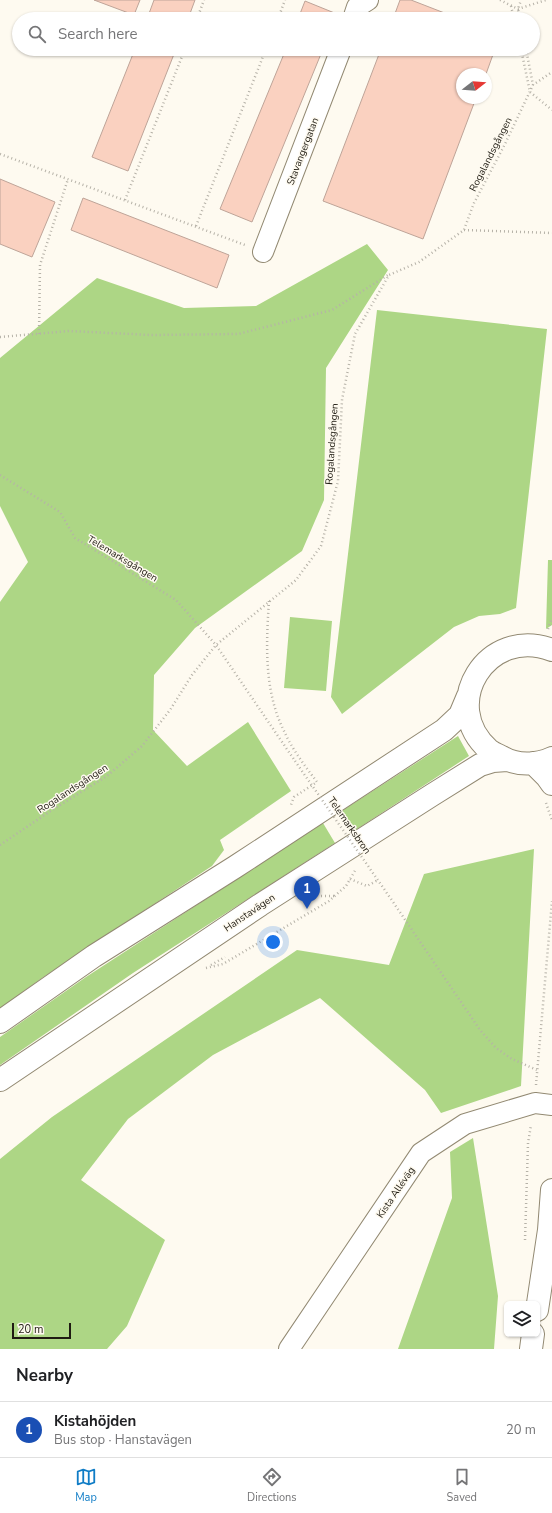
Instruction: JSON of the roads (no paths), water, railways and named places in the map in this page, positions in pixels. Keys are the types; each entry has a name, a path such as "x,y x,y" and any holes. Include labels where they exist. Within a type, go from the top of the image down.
{"main road":[{"path":"0,1022 94,956 235,867 444,730 460,715 474,677 486,661 503,650 522,645 542,646 552,650"},
{"path":"468,696 469,716 476,735 490,750 507,760 520,763 542,761 547,777 548,791"},
{"name":"Hanstavägen","path":"0,1080 260,905 438,791 480,765 493,761 507,760"},
{"path":"538,1301 549,1230 552,1190"},
{"path":"530,1349 532,1337"}],"street":[{"path":"355,12 357,7 368,0"},
{"name":"Stavangergatan","path":"263,252 338,56"},
{"name":"Kista Alléväg","path":"289,1349 421,1153 465,1124 535,1103 552,1105"}],"place":[{"name":"Kistahöjden","path":"307,909"}]}
